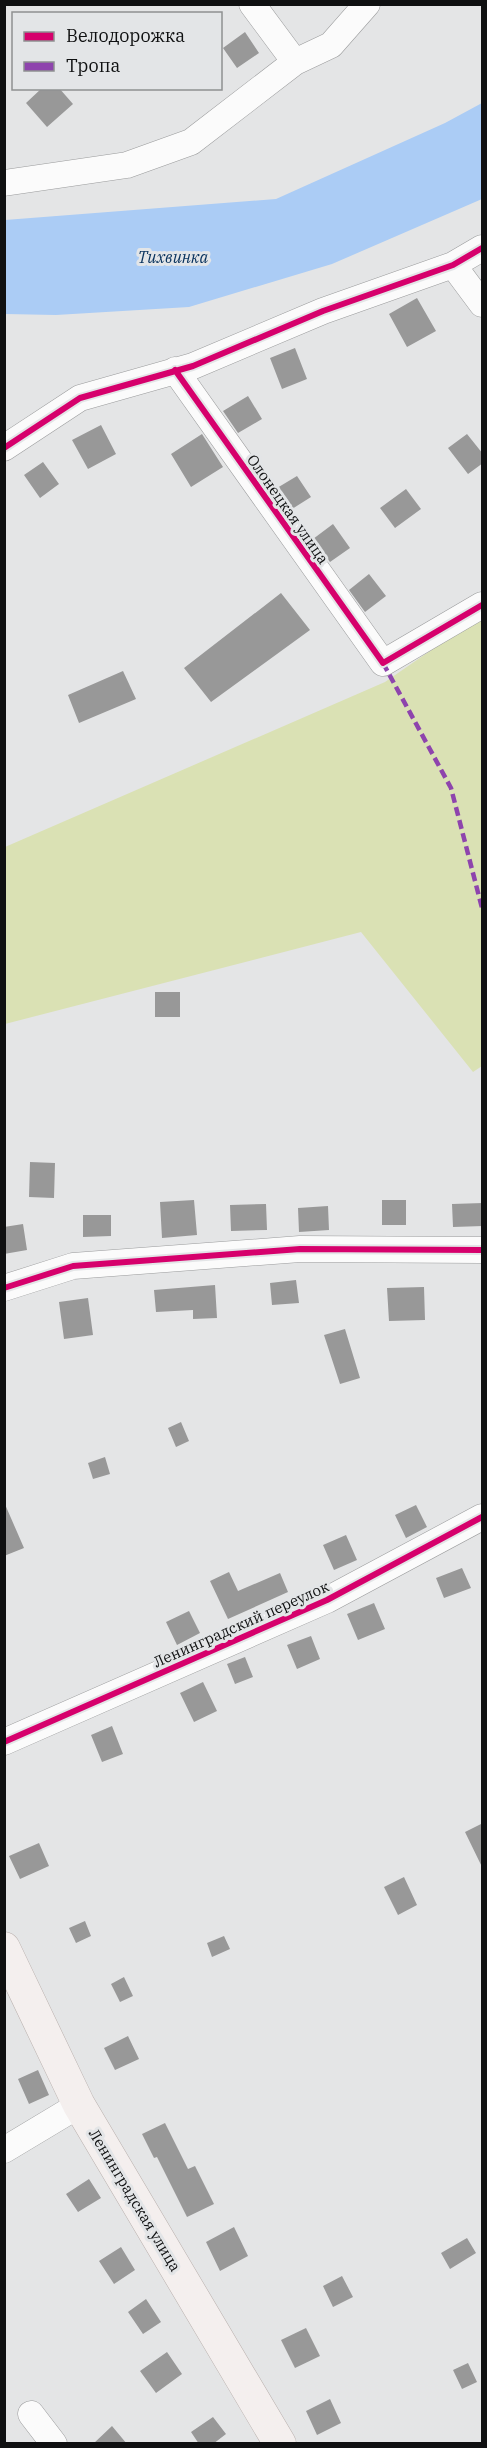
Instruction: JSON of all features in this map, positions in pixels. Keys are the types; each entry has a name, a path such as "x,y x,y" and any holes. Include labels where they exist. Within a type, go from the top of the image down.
{"main road":[{"name":"Ленинградская улица","path":"4,1948 79,2105 280,2444"}],"street":[{"path":"252,4 295,62"},
{"path":"8,176 127,165 191,142 295,62 331,45 367,4"},
{"path":"4,448 80,398 193,366 323,311 453,265 483,248"},
{"path":"453,265 483,304"},
{"name":"Олонецкая улица","path":"175,370 383,663 483,605"},
{"path":"4,1288 74,1266 300,1249 483,1250"},
{"name":"Ленинградский переулок","path":"4,1742 327,1600 483,1517"},
{"path":"4,2150 79,2105"},
{"path":"31,2414 54,2444"}],"green space":[{"path":"482,615 482,1066 473,1072 361,932 5,1024 5,847 385,682"}],"water":[{"name":"Тихвинка","path":"482,103 482,199 332,264 189,307 56,315 5,314 5,220 276,199 445,123"}],"building":[{"path":"245,32 259,53 237,68 223,48"},
{"path":"40,90 61,90 73,104 47,127 26,103"},
{"path":"417,298 436,331 407,347 389,314"},
{"path":"295,348 307,379 282,389 270,358"},
{"path":"248,396 262,419 238,433 223,411"},
{"path":"101,425 116,454 88,469 72,440"},
{"path":"202,434 223,467 191,487 171,454"},
{"path":"467,434 483,454 483,463 468,474 448,448"},
{"path":"43,462 59,484 40,498 24,475"},
{"path":"297,476 311,497 292,509 277,488"},
{"path":"406,489 421,509 395,528 380,508"},
{"path":"333,524 350,548 330,562 313,539"},
{"path":"369,574 386,596 365,612 349,590"},
{"path":"281,593 310,630 211,702 184,668"},
{"path":"123,671 136,699 79,723 68,695"},
{"path":"155,992 180,992 180,1017 155,1017"},
{"path":"30,1162 55,1163 54,1198 29,1197"},
{"path":"194,1200 197,1235 162,1238 160,1202"},
{"path":"382,1200 406,1200 406,1225 382,1225"},
{"path":"483,1203 483,1226 453,1227 452,1204"},
{"path":"266,1204 267,1230 231,1231 230,1205"},
{"path":"328,1206 329,1230 299,1232 298,1208"},
{"path":"83,1215 111,1215 111,1236 83,1237"},
{"path":"23,1224 27,1250 4,1254 4,1227"},
{"path":"296,1280 299,1303 272,1305 270,1283"},
{"path":"215,1285 217,1318 193,1319 193,1310 156,1312 154,1290"},
{"path":"424,1287 425,1320 389,1321 387,1288"},
{"path":"88,1298 93,1335 64,1339 59,1302"},
{"path":"345,1329 360,1378 340,1384 324,1335"},
{"path":"181,1422 189,1441 176,1447 168,1428"},
{"path":"105,1457 110,1474 93,1479 88,1463"},
{"path":"4,1502 24,1548 4,1556"},
{"path":"416,1505 427,1527 406,1538 395,1515"},
{"path":"346,1535 357,1560 334,1570 323,1545"},
{"path":"462,1568 471,1588 444,1598 436,1578"},
{"path":"229,1572 238,1591 280,1573 288,1592 228,1619 210,1581"},
{"path":"374,1603 385,1629 358,1640 347,1614"},
{"path":"189,1611 200,1633 177,1645 166,1622"},
{"path":"311,1636 320,1659 297,1669 287,1645"},
{"path":"245,1657 253,1677 235,1684 227,1664"},
{"path":"203,1682 217,1711 194,1722 180,1693"},
{"path":"112,1726 123,1754 102,1762 91,1735"},
{"path":"483,1823 483,1869 465,1832"},
{"path":"39,1843 49,1866 20,1879 9,1856"},
{"path":"404,1877 417,1905 398,1915 384,1887"},
{"path":"85,1921 91,1936 76,1943 69,1928"},
{"path":"224,1936 230,1949 212,1957 207,1943"},
{"path":"124,1977 133,1996 120,2002 111,1984"},
{"path":"128,2036 139,2059 115,2070 104,2048"},
{"path":"38,2070 49,2095 29,2104 18,2079"},
{"path":"165,2123 188,2169 195,2166 214,2204 187,2217 157,2157 154,2158 142,2134"},
{"path":"89,2179 101,2198 78,2212 66,2194"},
{"path":"234,2227 248,2256 220,2271 206,2242"},
{"path":"467,2238 476,2253 450,2269 441,2253"},
{"path":"121,2247 135,2270 114,2284 99,2261"},
{"path":"342,2276 353,2297 333,2307 323,2286"},
{"path":"146,2299 161,2322 143,2334 128,2312"},
{"path":"306,2328 320,2356 295,2368 281,2340"},
{"path":"167,2352 182,2374 156,2393 140,2371"},
{"path":"468,2363 477,2382 462,2389 453,2370"},
{"path":"330,2399 341,2423 317,2435 306,2411"},
{"path":"213,2417 226,2434 213,2444 199,2444 191,2432"},
{"path":"112,2426 127,2444 93,2444"}],"marked path":[{"path":"383,663 451,788 482,908"}],"cycle path":[{"path":"4,448 80,398 193,366 323,311 453,265 482,248"},
{"path":"175,370 383,663 482,605"},
{"path":"4,1288 73,1266 300,1249 482,1250"},
{"path":"4,1742 327,1600 482,1517"}]}
